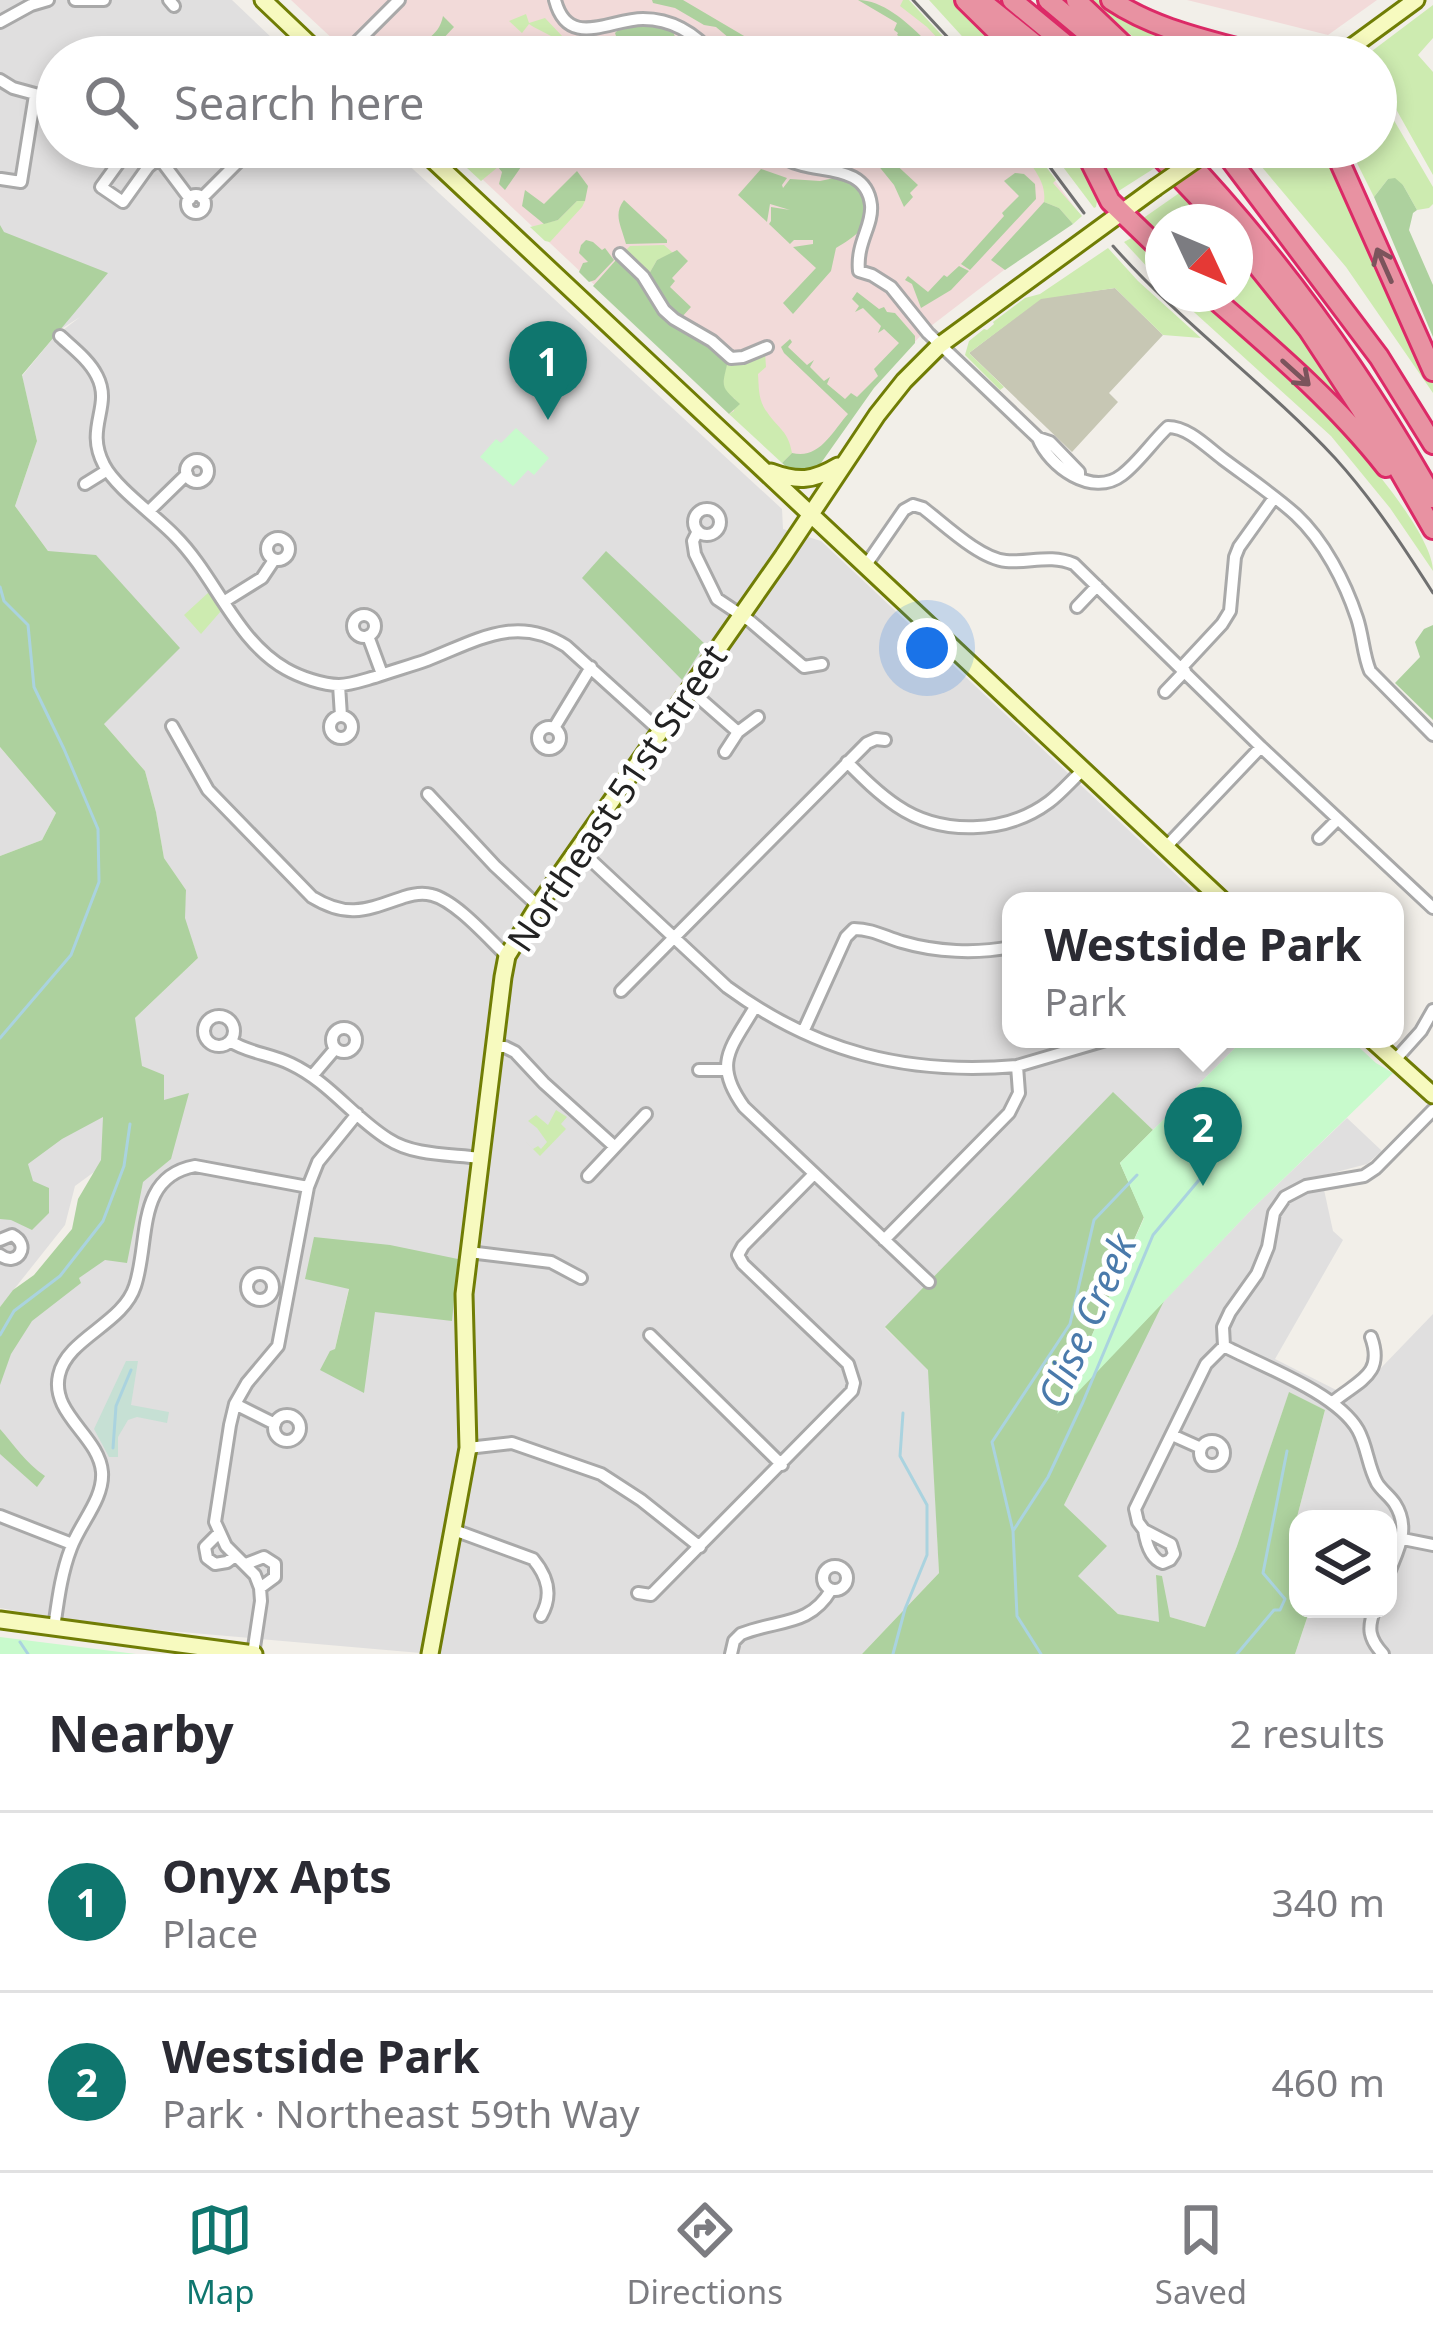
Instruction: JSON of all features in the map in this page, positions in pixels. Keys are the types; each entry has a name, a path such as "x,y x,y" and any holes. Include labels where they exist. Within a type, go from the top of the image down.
{"highway":[{"path":"965,0 1002,36"},
{"path":"980,0 1025,36"},
{"path":"1012,0 1056,36"},
{"path":"1048,0 1091,36"},
{"path":"1076,0 1114,36"},
{"path":"1111,0 1188,36"},
{"path":"1094,168 1110,201 1145,234"},
{"path":"1171,168 1205,204"},
{"path":"1194,168 1319,318 1433,498"},
{"path":"1231,168 1379,357 1433,444"},
{"path":"1342,168 1433,371"},
{"path":"1253,260 1308,329 1387,449 1433,530"},
{"path":"1229,312 1366,442 1433,542"}],"main road":[{"path":"263,0 301,36"},
{"path":"1367,36 1416,0"},
{"path":"441,168 1213,892"},
{"name":"Northeast 51st Street","path":"430,1654 468,1448 463,1305 507,956 890,398 940,345 1184,168"},
{"path":"764,470 804,481 846,461"},
{"path":"1382,1048 1433,1096"},
{"path":"0,1620 254,1654"}],"street":[{"path":"1,18 48,0"},
{"path":"75,0 104,0"},
{"path":"363,36 399,0"},
{"path":"555,0 561,15 579,28 645,19 665,22 692,36"},
{"path":"0,80 34,95 26,183 1,179"},
{"path":"115,168 101,187 123,202 147,168"},
{"path":"168,168 196,198 230,168"},
{"path":"820,168 846,172 862,184 868,196 871,209 859,248 859,271 891,287 940,345 1038,438 1050,442 1079,477 1092,483 1121,476 1165,430 1176,426 1296,515 1314,535 1346,589 1370,671 1433,735"},
{"path":"620,254 643,276 674,320 712,341 731,358 767,347"},
{"path":"60,336 88,363 100,384 103,399 95,442 106,471 200,564 246,635 271,659 291,672 339,685 506,631 536,632 552,637 591,667 659,730"},
{"path":"85,484 106,471"},
{"path":"149,511 187,474"},
{"path":"866,565 912,498 995,559 1062,559 1074,564 1433,908"},
{"path":"1165,692 1230,611 1234,557 1274,498"},
{"path":"698,532 693,541 696,559 717,599 804,667 822,664"},
{"path":"225,601 262,578 274,560"},
{"path":"1078,607 1097,586"},
{"path":"1342,626 1359,623"},
{"path":"368,636 382,674"},
{"path":"554,728 591,667"},
{"path":"339,685 341,716"},
{"path":"689,689 738,732"},
{"path":"725,752 738,732 758,717"},
{"path":"172,726 208,790 312,897 331,909 358,912 416,893 433,895 448,902 507,956"},
{"path":"621,991 867,743 885,740"},
{"path":"1165,848 1261,747"},
{"path":"848,762 901,809 948,826 974,828 1032,812 1083,770"},
{"path":"428,794 538,906"},
{"path":"1319,838 1338,819"},
{"path":"578,848 728,987 754,1007 803,1032 882,1060 946,1069 1017,1066 1078,1048"},
{"path":"803,1032 852,924 904,943 940,949 1002,949"},
{"path":"754,1007 728,1055 725,1070 732,1091 928,1282"},
{"path":"1395,1060 1433,1010"},
{"path":"230,1041 290,1063 311,1076 389,1140 407,1148 480,1158"},
{"path":"494,1047 515,1052 616,1147"},
{"path":"311,1076 335,1049"},
{"path":"884,1240 1009,1114 1019,1093 1017,1066"},
{"path":"698,1070 725,1070"},
{"path":"1144,1530 1135,1509 1206,1364 1224,1346 1223,1327 1257,1274 1274,1213 1285,1197 1306,1186 1364,1176 1433,1110"},
{"path":"254,1654 260,1588 255,1575 219,1534 215,1510 235,1404 278,1346 308,1187 318,1162 357,1114"},
{"path":"588,1176 646,1114"},
{"path":"54,1628 60,1580 103,1477 94,1450 62,1403 57,1385 60,1368 67,1356 126,1303 135,1288 155,1191 166,1178 195,1166 308,1187"},
{"path":"638,1593 652,1594 847,1398 854,1383 848,1364 734,1255 814,1174"},
{"path":"0,1240 12,1235 22,1246 14,1259 0,1255"},
{"path":"469,1252 551,1262 580,1278"},
{"path":"272,1290 289,1292"},
{"path":"650,1335 782,1465"},
{"path":"1333,1402 1376,1365 1371,1337"},
{"path":"1224,1346 1333,1402 1348,1416 1360,1433 1375,1479 1402,1521 1403,1539 1397,1553"},
{"path":"235,1404 275,1424"},
{"path":"1172,1435 1201,1448"},
{"path":"468,1448 512,1443 601,1474 700,1546"},
{"path":"0,1516 72,1544"},
{"path":"454,1530 533,1559 548,1587 541,1616"},
{"path":"219,1534 205,1547 210,1562 265,1557 275,1564 274,1577 260,1588"},
{"path":"1403,1539 1433,1545"},
{"path":"731,1654 741,1634 808,1616 831,1590"},
{"path":"1372,1618 1373,1643 1383,1654"}],"shaded area":[{"path":"0,0 232,0 270,36 36,36 36,168 412,168 782,509 783,529 821,541 1194,892 1002,892 1002,1048 1235,1048 1153,1130 1113,1093 885,1328 929,1370 939,1573 862,1654 432,1654 89,1624 0,1608 0,1371 16,1331 102,1254 135,1018 198,958 184,918 186,890 164,858 145,771 104,724 48,551 15,506 37,441 22,376 54,337 80,317 0,368","holes":["349,1288 364,1392 335,1349"]},
{"path":"291,0 907,0 941,36 330,36"},
{"path":"1187,0 1377,0 1328,35"},
{"path":"470,168 1046,168 1081,216 927,329 871,388 819,464 790,469"},
{"path":"1115,288 1163,335 1109,393 1118,402 1072,452 969,353 1041,298"},
{"path":"0,747 56,813 42,840 0,856"},
{"path":"108,1106 105,1164 75,1186 65,1225 0,1307 0,1218 21,1161"},
{"path":"1347,1118 1382,1151 1367,1164 1321,1176 1333,1231 1343,1240 1275,1359 1352,1398 1433,1314 1433,1654 1295,1654 1307,1618 1397,1618 1397,1510 1299,1510 1325,1410 1289,1393 1205,1627 1170,1617 1156,1576 1160,1623 1118,1614 1078,1576 1064,1505 1162,1303"},
{"path":"126,1361 138,1361 131,1405 169,1412 167,1423 137,1417 128,1420 118,1437 118,1457 109,1457 94,1429"}],"green space":[{"path":"683,0 744,36 727,36 675,8 653,3"},
{"path":"858,0 893,13 921,36 899,36 894,30 897,23"},
{"path":"909,0 942,36 935,36 900,6"},
{"path":"929,0 955,0 990,36 962,36"},
{"path":"1091,0 1173,36 1132,36"},
{"path":"1433,5 1433,38 1418,55 1433,72 1433,175 1397,111 1397,36 1392,36"},
{"path":"526,14 529,23 545,18 562,36 551,36 529,24 522,33 509,21"},
{"path":"443,16 454,27 446,36 431,36 433,35"},
{"path":"621,27 672,29 675,36 616,36"},
{"path":"1397,126 1433,187 1433,204 1417,210 1403,185 1388,179 1374,197 1360,168 1397,168"},
{"path":"467,168 497,168 481,181"},
{"path":"499,168 520,168 505,190 499,184"},
{"path":"880,168 900,168 918,185 904,207"},
{"path":"1033,168 1047,168 1056,180 1053,183 1082,216 1073,224 1059,208 1044,202"},
{"path":"1064,168 1081,168 1098,195 1094,208"},
{"path":"1104,168 1155,168 1117,192"},
{"path":"1263,168 1332,168 1433,380 1433,393 1346,267"},
{"path":"761,169 787,178 783,188 790,179 820,181 844,176 861,192 866,206 861,229 836,248 831,271 793,314 783,303 816,268 793,247 813,244 813,240 790,244 769,224 771,207 790,210 770,204 767,222 738,195"},
{"path":"577,171 588,186 585,201 577,201 558,220 544,224 522,206 525,190 544,204"},
{"path":"1015,173 1035,184 1036,199 970,270 961,264 1019,196 1004,181"},
{"path":"1395,178 1417,210 1409,230 1433,285 1433,337 1374,197 1388,179"},
{"path":"1185,189 1198,204 1164,204"},
{"path":"624,200 667,243 626,244 618,216"},
{"path":"577,201 585,201 550,242 530,227 558,220"},
{"path":"1044,202 1059,208 1073,224 1005,270 991,260"},
{"path":"0,225 4,232 108,273 22,375 37,441 15,506 48,551 96,555 180,648 104,724 145,771 164,858 186,890 185,918 198,958 135,1018 142,1066 164,1075 164,1100 189,1093 171,1159 143,1182 127,1263 105,1260 32,1321 11,1354 0,1385 0,1307 72,1229 78,1199 101,1160 103,1117 28,1164 33,1181 49,1188 49,1213 32,1230 0,1219 0,856 42,840 56,813 0,747"},
{"path":"1135,236 1145,248 1145,265 1124,242"},
{"path":"586,240 605,248 614,260 589,282 579,272 588,262 579,253"},
{"path":"664,245 673,253 657,260 649,274 625,251 630,246"},
{"path":"1108,248 1145,287 1145,312 1172,312 1201,338 1163,335 1115,288 1041,299 969,353 1004,387 1000,390 965,355 969,341 1025,298 1040,294"},
{"path":"677,250 688,261 670,287 691,307 681,318 649,274 657,260"},
{"path":"616,260 639,278 674,325 728,361 724,386 740,404 729,414 593,286"},
{"path":"959,266 969,271 951,290 921,308 912,284 905,280 908,276 928,292"},
{"path":"1253,271 1306,337 1379,444 1241,312 1253,312"},
{"path":"857,292 879,309 895,313 915,336 915,343 874,388 821,463 812,470 791,471 782,463 792,453 817,448 848,414 781,347 790,339 788,347 807,365 814,360 810,367 824,381 830,377 827,384 845,399 851,393 857,397 878,376 874,369 899,343 884,329 878,333 881,326 863,308 855,312 859,306 852,299"},
{"path":"1194,312 1218,312 1346,436 1412,520 1433,571 1390,508 1331,436"},
{"path":"765,353 766,367 758,374 760,394 792,453 782,463 729,414 735,399 723,383 728,361"},
{"path":"516,428 549,458 534,475 528,470 513,486 480,457 496,439 501,443"},
{"path":"606,551 705,644 682,680 582,578"},
{"path":"209,592 221,611 201,634 184,615"},
{"path":"1433,625 1433,720 1395,683 1420,657 1415,642"},
{"path":"1235,1048 1360,1048 1393,1073 1252,1209 1057,1414 1144,1218 1120,1163"},
{"path":"1113,1092 1153,1130 1120,1163 1144,1217 1059,1410 1164,1301 1064,1505 1107,1546 1078,1576 1118,1614 1159,1622 1156,1575 1162,1576 1170,1617 1205,1627 1289,1392 1325,1410 1299,1510 1289,1510 1289,1618 1307,1618 1295,1654 862,1654 939,1573 928,1370 885,1327"},
{"path":"556,1110 567,1117 561,1124 566,1129 540,1156 533,1149 547,1142 528,1121 536,1115 548,1125"},
{"path":"314,1237 458,1259 452,1321 375,1312 364,1393 320,1370 335,1349 349,1289 305,1279"},
{"path":"0,1429 45,1476 37,1487 0,1454"},
{"path":"0,1637 136,1654 0,1654"}],"waterway":[{"path":"0,587 4,601 28,625 34,687 98,829 99,882 71,955 0,1038"},
{"path":"0,1335 14,1311 60,1276 103,1221 124,1166 130,1124"},
{"name":"Clise Creek","path":"1013,1531 1048,1477 1153,1235 1204,1174 1218,1137"},
{"path":"1041,1654 1017,1616 1013,1531 992,1442 1070,1324 1094,1220 1137,1175"},
{"path":"113,1448 116,1406 131,1370"},
{"path":"893,1654 927,1555 927,1505 900,1456 903,1413"},
{"path":"1237,1654 1285,1599 1263,1573 1287,1451"},
{"path":"20,1642 28,1654"}],"tram line":[{"path":"913,0 946,36"},
{"path":"1051,168 1084,213"},
{"path":"1113,246 1335,458 1433,593"}],"place":[{"name":"Onyx Apts","path":"548,420"},
{"name":"Westside Park","path":"1203,1186"}]}
